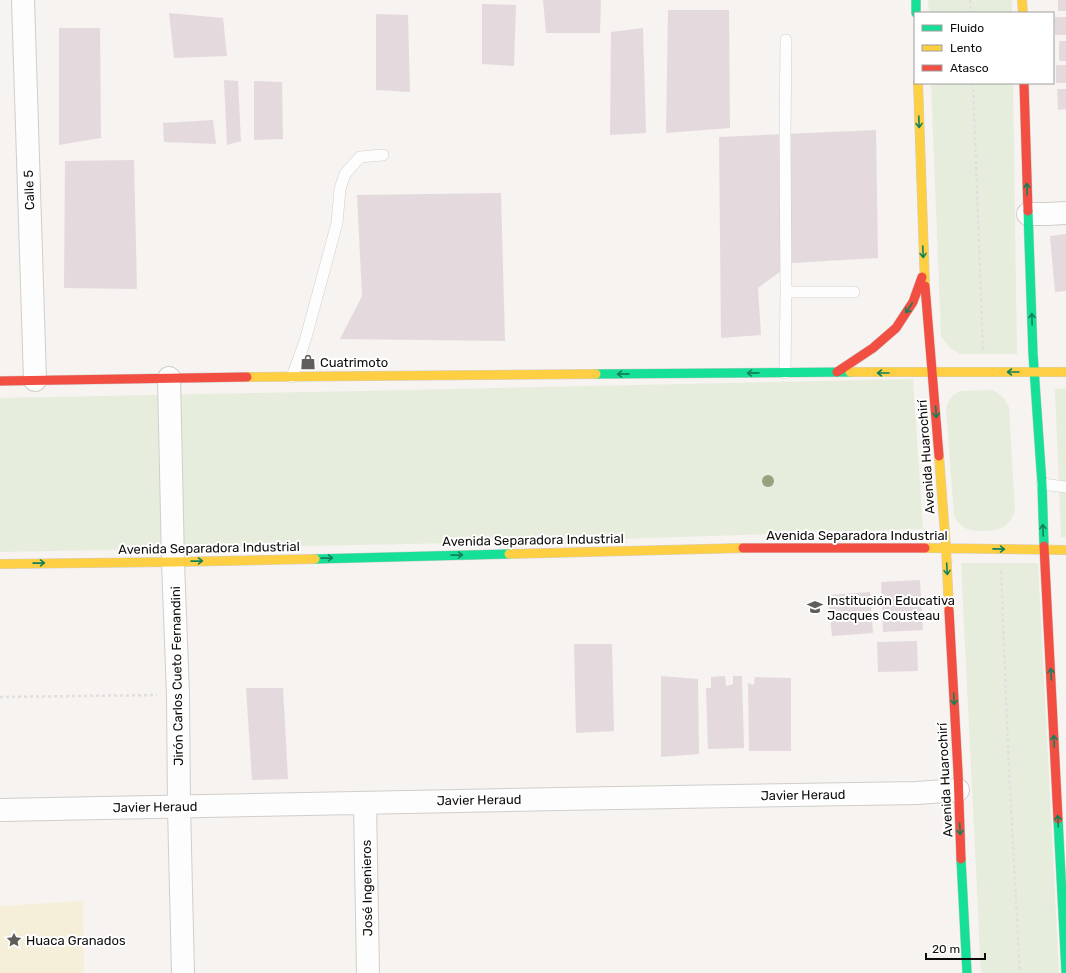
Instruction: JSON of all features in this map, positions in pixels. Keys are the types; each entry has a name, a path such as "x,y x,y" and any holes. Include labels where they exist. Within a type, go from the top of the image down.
{"main road":[{"path":"916,0 916,12"},
{"path":"1022,0 1023,12"},
{"name":"Avenida Huarochirí","path":"918,84 924,272 946,548 967,973"},
{"path":"1024,84 1034,372 1042,484 1044,550 1059,713 1066,972"},
{"path":"837,372 873,348 896,328 913,302 924,272"},
{"path":"0,381 837,372 1066,372"},
{"name":"Avenida Separadora Industrial","path":"0,564 173,562 742,548 946,548 1066,550"}],"street":[{"name":"Calle 5","path":"23,0 36,380"},
{"path":"1028,214 1066,213"},
{"name":"Jirón Carlos Cueto Fernandini","path":"169,378 173,562 178,694 183,973"},
{"name":"Javier Heraud","path":"0,810 917,793 958,790"},
{"name":"José Ingenieros","path":"365,803 368,973"}],"lane":[{"path":"784,373 786,292 786,40"},
{"path":"292,377 305,341 337,223 340,189 345,174 360,157 383,156"},
{"path":"786,292 854,292"},
{"path":"1042,484 1066,487"}],"path":[{"path":"970,0 971,12"},
{"path":"973,84 983,354"},
{"path":"1001,571 1009,771 1020,973"},
{"path":"0,697 178,694"}],"green space":[{"path":"928,0 1012,0 1012,12 929,12"},
{"path":"931,84 1013,84 1017,354 960,354 950,348 941,336"},
{"path":"913,379 923,529 556,541 0,552 0,398"},
{"path":"1066,388 1066,537 1061,537 1055,389"},
{"path":"992,390 1002,397 1009,407 1015,511 1010,522 999,529 989,531 969,530 960,524 954,516 946,408 953,395 960,391"},
{"path":"961,563 1038,563 1059,973 981,973"}],"sand":[{"path":"83,901 84,973 0,973 0,906"}],"building":[{"path":"543,0 601,0 600,33 546,33"},
{"path":"1058,0 1066,0 1066,11 1058,11"},
{"path":"482,4 516,5 514,66 482,64"},
{"path":"668,10 729,10 730,128 666,133"},
{"path":"169,13 223,18 227,56 174,58"},
{"path":"376,14 408,15 410,92 376,90"},
{"path":"1055,17 1066,17 1066,35 1055,35"},
{"path":"59,28 100,28 101,138 59,145"},
{"path":"643,28 646,133 610,135 611,32"},
{"path":"1059,41 1066,41 1066,61 1059,61"},
{"path":"1056,65 1066,65 1066,83 1056,83"},
{"path":"224,80 238,81 241,141 227,145"},
{"path":"254,81 282,82 283,139 254,140"},
{"path":"1057,89 1066,89 1066,109 1058,110"},
{"path":"213,120 216,144 164,142 163,123"},
{"path":"876,130 878,258 792,263 758,288 761,335 721,338 719,137"},
{"path":"134,160 137,289 64,288 65,161"},
{"path":"501,193 505,341 340,339 362,296 357,195"},
{"path":"1066,234 1066,291 1055,292 1050,236"},
{"path":"920,580 923,630 883,632 881,582"},
{"path":"870,592 873,633 832,636 828,595"},
{"path":"917,641 918,671 878,672 877,642"},
{"path":"574,644 612,644 614,731 576,733"},
{"path":"661,676 698,679 699,754 661,757"},
{"path":"725,676 726,686 733,684 733,676 742,676 744,748 708,749 706,688 711,688 711,677"},
{"path":"755,677 791,678 791,751 749,751 748,683 754,685"},
{"path":"246,688 283,688 288,779 252,780"}],"traffic: fast":[{"path":"916,0 916,12"},
{"path":"1028,211 1033,354 1042,484 1044,546"},
{"path":"596,374 850,372"},
{"path":"315,559 509,554"},
{"path":"1058,819 1066,972"},
{"path":"961,859 967,973"}],"traffic: slow":[{"path":"1022,0 1023,12"},
{"path":"918,84 925,286"},
{"path":"850,372 1066,372"},
{"path":"247,377 596,374"},
{"path":"939,456 949,610"},
{"path":"509,554 743,548"},
{"path":"925,548 1066,550"},
{"path":"0,564 315,559"}],"traffic: jam":[{"path":"1024,84 1028,211"},
{"path":"837,372 873,348 896,328 913,302 922,277"},
{"path":"925,286 939,456"},
{"path":"0,381 247,377"},
{"path":"1044,546 1058,819"},
{"path":"743,548 925,548"},
{"path":"949,610 961,859"}],"place":[{"name":"Cuatrimoto","path":"308,362"},
{"name":"Institución Educativa Jacques Cousteau","path":"815,607"},
{"name":"Huaca Granados","path":"14,940"}]}
